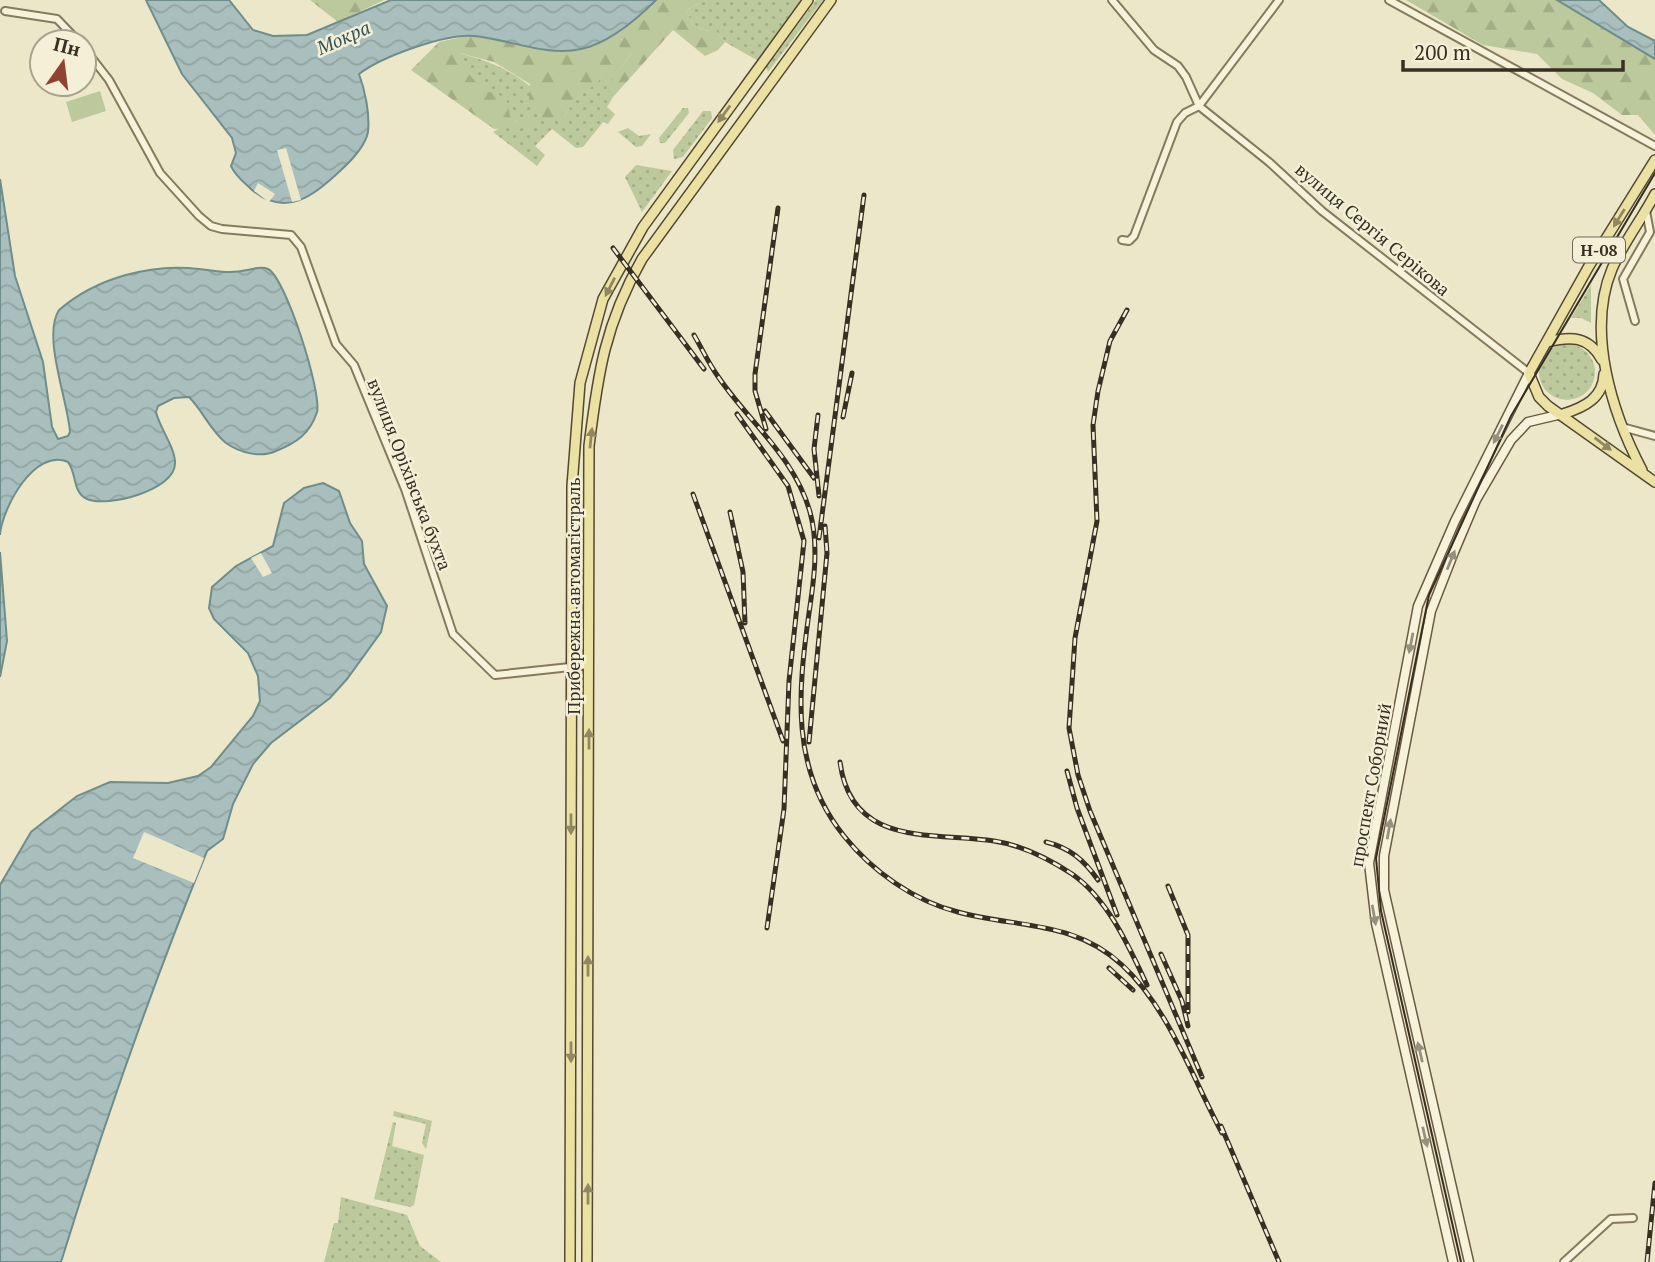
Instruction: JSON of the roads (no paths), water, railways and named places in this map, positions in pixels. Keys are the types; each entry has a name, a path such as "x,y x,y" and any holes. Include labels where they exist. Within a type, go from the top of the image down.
{"main road":[{"name":"Прибережна автомагістраль","path":"570,1262 573,444 580,383 592,331 603,299 643,227 808,0"},
{"name":"Прибережна автомагістраль","path":"587,1262 589,446 603,347 614,315 642,259 831,0"},
{"path":"762,63 763,73 768,76 776,74"},
{"path":"743,88 753,86 757,89 757,98"},
{"name":"Н-08","path":"1655,160 1589,266 1530,373 1538,397 1655,482"},
{"name":"Н-08","path":"1644,472 1622,427 1603,362 1603,301 1613,266 1655,194"},
{"path":"1547,342 1573,337 1596,350 1603,362 1604,377 1600,392 1590,404 1563,414"},
{"name":"проспект Соборний","path":"1453,1262 1370,887 1371,849 1418,606 1455,521 1530,373"},
{"name":"проспект Соборний","path":"1469,1262 1384,886 1384,856 1431,611 1476,500 1511,440 1528,422 1563,414"},
{"path":"1370,887 1384,886"}],"street":[{"path":"1112,0 1154,50 1178,66 1199,106"},
{"path":"1122,240 1129,241 1134,236 1177,122 1185,113 1199,106 1279,0"},
{"path":"1389,0 1655,146"},
{"path":"5,11 57,19 66,28"},
{"name":"вулиця Оріхівська бухта","path":"98,66 109,80 160,173 199,216 211,226 222,229 291,235 301,247 336,344 354,365 405,489 453,634 495,675 589,665"},
{"name":"вулиця Сергія Серікова","path":"1199,106 1269,162 1341,227 1530,373"},
{"path":"1635,321 1623,279 1650,232 1646,211"},
{"path":"1622,427 1655,436"},
{"path":"1564,1262 1611,1219 1633,1218"}],"water":[{"name":"Мокра","path":"146,0 229,0 253,30 273,36 307,35 391,0 656,0 612,36 581,49 555,51 462,36 414,47 369,67 359,74 368,118 368,132 364,143 349,163 320,188 288,203 264,198 235,173 231,166 236,153 232,138 182,74"},
{"path":"1557,0 1599,0 1628,27 1655,41 1655,59"},
{"path":"0,179 15,276 43,362 52,427 58,439 68,436 70,432 54,352 53,336 59,310 107,281 162,268 229,272 268,269 284,292 293,313 314,383 317,412 306,432 290,445 270,453 244,452 220,438 189,397 174,398 158,406 156,412 175,463 172,473 164,481 153,489 124,499 97,501 87,499 79,492 68,462 56,460 44,463 22,483 14,496 2,523 0,535"},
{"path":"323,483 339,491 350,523 362,541 364,564 387,606 381,632 330,698 271,743 253,764 233,804 223,839 207,851 130,1055 61,1262 0,1262 0,885 31,832 77,796 110,782 168,783 198,776 211,767 253,716 260,701 258,676 248,653 214,619 209,608 212,587 236,566 273,546 284,503 304,488"},
{"path":"0,552 7,641 0,677"}],"tram line":[{"path":"1461,1262 1381,911 1376,858 1429,595 1511,416 1655,173"}],"railway":[{"path":"819,538 864,195"},
{"path":"766,429 755,391 755,374 778,208"},
{"path":"613,248 704,369"},
{"path":"1127,310 1110,341 1093,425 1097,521 1075,638 1069,728 1078,775 1090,811 1202,1077"},
{"path":"694,335 727,389 793,473 810,512 815,562 802,672 802,729 814,784 844,836 881,873 926,900 958,912 1064,933 1104,950 1122,965 1153,1001 1178,1044 1222,1133"},
{"path":"843,417 852,373"},
{"path":"765,411 814,478"},
{"path":"737,414 788,486 804,541 789,681 784,809 767,928"},
{"path":"818,415 814,449 819,496"},
{"path":"693,494 783,741"},
{"path":"730,512 743,572 745,623"},
{"path":"809,742 827,553 825,526"},
{"path":"840,762 847,789 860,809 877,822 897,830 920,834 1004,843 1034,853 1072,874 1085,884 1107,910 1147,985"},
{"path":"1067,771 1077,808 1117,915"},
{"path":"1046,842 1076,856 1098,880"},
{"path":"1168,886 1188,935 1188,1012"},
{"path":"1161,954 1182,1001 1188,1026"},
{"path":"1109,968 1133,990"},
{"path":"1221,1126 1279,1262"},
{"path":"1647,1262 1655,1183"}]}
